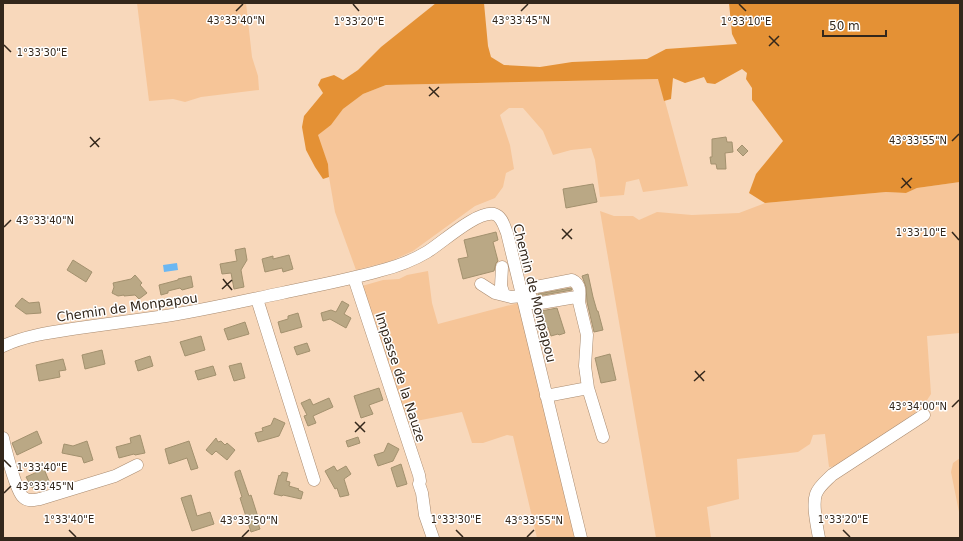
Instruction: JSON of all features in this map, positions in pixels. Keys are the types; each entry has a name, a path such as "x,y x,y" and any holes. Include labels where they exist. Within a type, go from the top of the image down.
{"street":[{"name":"Chemin de Monpapou","path":"3,346 22,339 52,332 185,313 354,278 405,263 426,253 472,220 489,214 495,215 502,221 507,233 581,538"},
{"path":"502,267 501,286 504,296"},
{"name":"Impasse de la Nauze","path":"354,278 419,475 419,484 422,493 425,515 433,538"},
{"path":"482,284 495,293 504,296 522,296"},
{"path":"257,298 314,480"},
{"path":"580,302 587,335 585,366 588,388 604,437"},
{"path":"546,396 588,388"},
{"path":"819,538 814,502 816,494 822,484 832,475 924,415"},
{"path":"3,438 5,450 18,490 22,497 29,501 115,476 137,465"}],"shaded area":[{"path":"137,3 246,3 252,57 258,76 259,90 201,97 185,102 173,99 149,101"},
{"path":"436,3 484,3 488,46 491,57 504,65 540,67 572,62 647,59 666,49 737,44 732,34 729,3 960,3 960,182 917,188 906,193 886,192 765,203 749,193 756,174 783,141 752,100 752,88 746,79 747,73 742,69 715,84 707,83 704,77 685,83 673,78 671,99 664,101 658,79 386,85 363,94 343,109 331,125 318,135 328,164 329,177 323,179 306,150 302,127 304,116 323,93 318,85 321,79 334,75 343,80 358,70 381,47"},
{"path":"659,79 688,186 643,192 639,179 626,182 624,195 600,197 595,160 591,148 571,150 553,155 543,131 523,108 509,108 500,115 510,145 514,169 506,173 503,187 495,198 475,206 413,251 391,261 356,270 335,212 328,164 317,135 331,125 343,109 363,94 386,85"},
{"path":"960,182 960,333 927,336 931,394 922,408 838,466 829,467 825,434 813,435 810,444 798,452 737,459 739,499 707,507 711,538 656,538 600,211 614,216 633,216 639,220 657,212 692,215 739,213 765,203 886,192 906,193 917,188"},
{"path":"428,271 432,303 438,324 518,303 577,538 537,538 513,436 507,435 483,443 472,443 462,412 406,423 362,286 383,280 399,279 407,275"},
{"path":"960,458 960,517 951,472 953,463"}],"water":[{"path":"177,263 178,270 164,272 163,265"}],"building":[{"path":"726,137 727,142 732,142 733,152 725,153 726,169 717,169 716,164 711,164 710,157 712,157 712,139"},
{"path":"742,145 748,151 743,156 737,150"},
{"path":"593,184 597,202 566,208 563,189"},
{"path":"496,232 498,240 493,242 498,261 494,271 463,279 458,259 468,257 464,240"},
{"path":"245,248 247,260 241,270 244,287 234,289 231,273 222,274 220,264 237,261 235,250"},
{"path":"289,255 293,269 283,272 282,268 265,272 262,259 273,256 273,259"},
{"path":"73,260 92,272 86,282 67,270"},
{"path":"588,274 603,330 594,332 587,302 586,287 582,276"},
{"path":"135,275 142,283 140,285 147,293 139,299 135,295 118,296 112,293 114,287 113,283 131,279"},
{"path":"191,276 193,287 182,290 180,288 168,291 168,293 161,295 159,285"},
{"path":"571,288 572,290 538,296 538,294"},
{"path":"22,298 29,303 39,302 41,313 26,314 15,306"},
{"path":"342,301 349,305 344,314 351,318 346,328 330,319 323,321 321,313 331,310 336,312"},
{"path":"557,308 565,333 551,336 548,327 543,329 541,311"},
{"path":"298,313 302,327 281,333 278,322 288,319 288,316"},
{"path":"245,322 249,334 228,340 224,329"},
{"path":"201,336 205,350 185,356 180,342"},
{"path":"307,343 310,351 297,355 294,347"},
{"path":"102,350 105,364 85,369 82,355"},
{"path":"610,354 616,380 601,383 595,358"},
{"path":"150,356 153,366 138,371 135,361"},
{"path":"63,359 66,370 59,371 60,377 39,381 36,365"},
{"path":"241,363 245,378 234,381 229,366"},
{"path":"213,366 216,375 198,380 195,371"},
{"path":"379,388 383,400 369,405 373,414 361,418 354,396"},
{"path":"329,398 333,407 313,416 316,423 308,426 304,416 307,415 301,403 310,399 313,405"},
{"path":"274,418 285,423 279,436 258,442 255,433 263,431 262,428 271,425"},
{"path":"37,431 42,443 17,455 12,443"},
{"path":"140,435 145,453 119,458 116,447 131,443 130,438"},
{"path":"358,437 360,443 348,447 346,441"},
{"path":"216,438 218,442 221,441 225,445 227,443 235,450 227,460 216,451 212,455 206,450"},
{"path":"87,441 93,460 84,463 82,457 62,453 64,444 73,446"},
{"path":"189,441 198,468 191,470 187,458 169,464 165,449"},
{"path":"388,443 399,449 393,461 378,466 374,455 384,452"},
{"path":"401,464 407,484 397,487 391,468"},
{"path":"334,466 337,471 346,466 351,474 344,479 349,495 340,497 337,488 335,489 325,471"},
{"path":"44,469 49,481 32,488 26,477"},
{"path":"240,470 249,496 251,495 258,517 256,517 260,529 251,532 240,498 242,497 235,475 235,472"},
{"path":"282,472 288,473 286,481 290,482 289,486 303,492 301,499 274,494 279,475 280,476"},
{"path":"191,495 197,516 210,512 214,524 192,531 181,498"}]}
